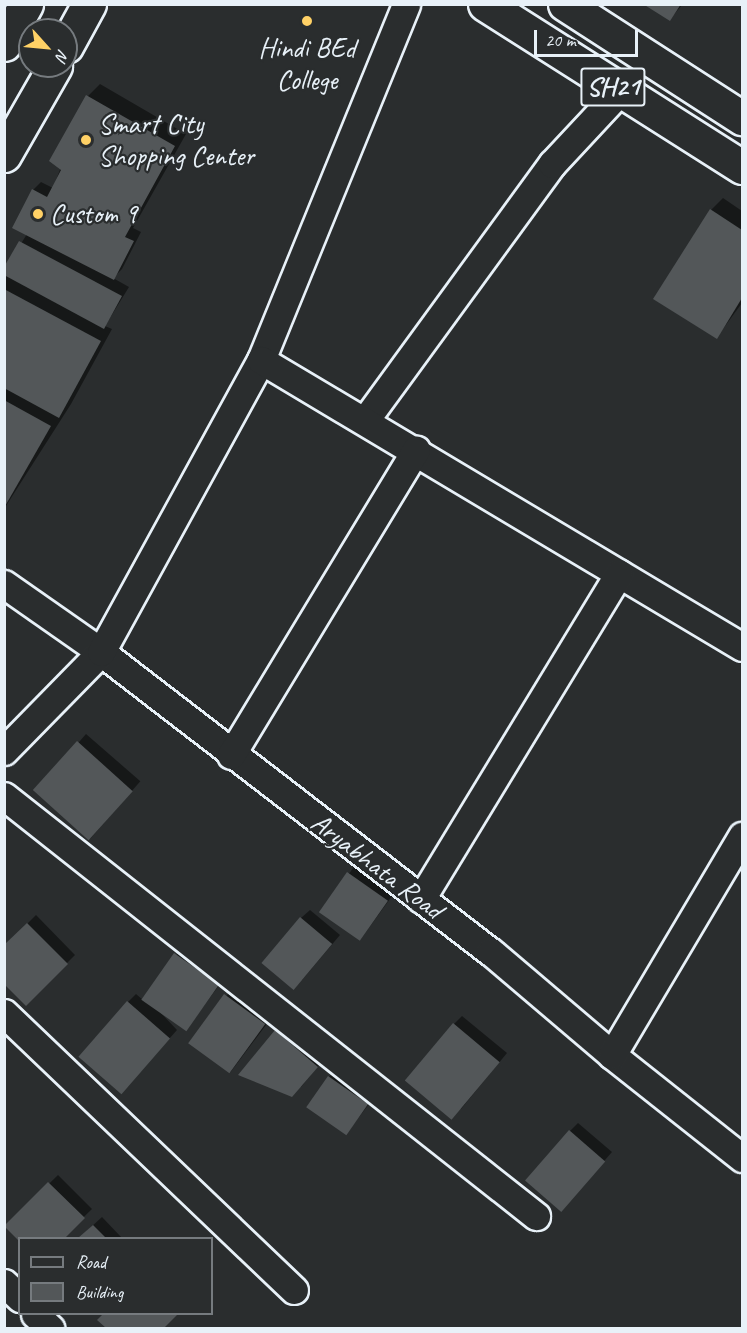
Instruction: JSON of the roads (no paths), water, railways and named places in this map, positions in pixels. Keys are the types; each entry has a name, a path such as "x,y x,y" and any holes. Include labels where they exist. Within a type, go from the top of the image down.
{"main road":[{"path":"4,44 26,4"},
{"path":"78,24 89,4"},
{"name":"SH21","path":"485,4 742,167"},
{"path":"565,4 742,118"},
{"path":"4,155 48,78"}],"street":[{"path":"4,751 101,652 261,360 406,4"},
{"path":"366,419 552,164 620,91"},
{"path":"261,360 366,419 742,647"},
{"path":"231,755 416,450"},
{"path":"421,899 619,573"},
{"name":"Aryabhata Road","path":"4,584 101,652 231,755 491,952 612,1055 742,1158"},
{"path":"4,796 536,1216"},
{"path":"612,1055 742,836"},
{"path":"4,1013 294,1290"},
{"path":"4,1283 18,1296"},
{"path":"36,1315 50,1329"}],"place":[{"name":"Hindi BEd College","path":"307,21"},
{"name":"Smart City Shopping Center","path":"86,140"},
{"name":"Custom 9","path":"38,214"}]}
